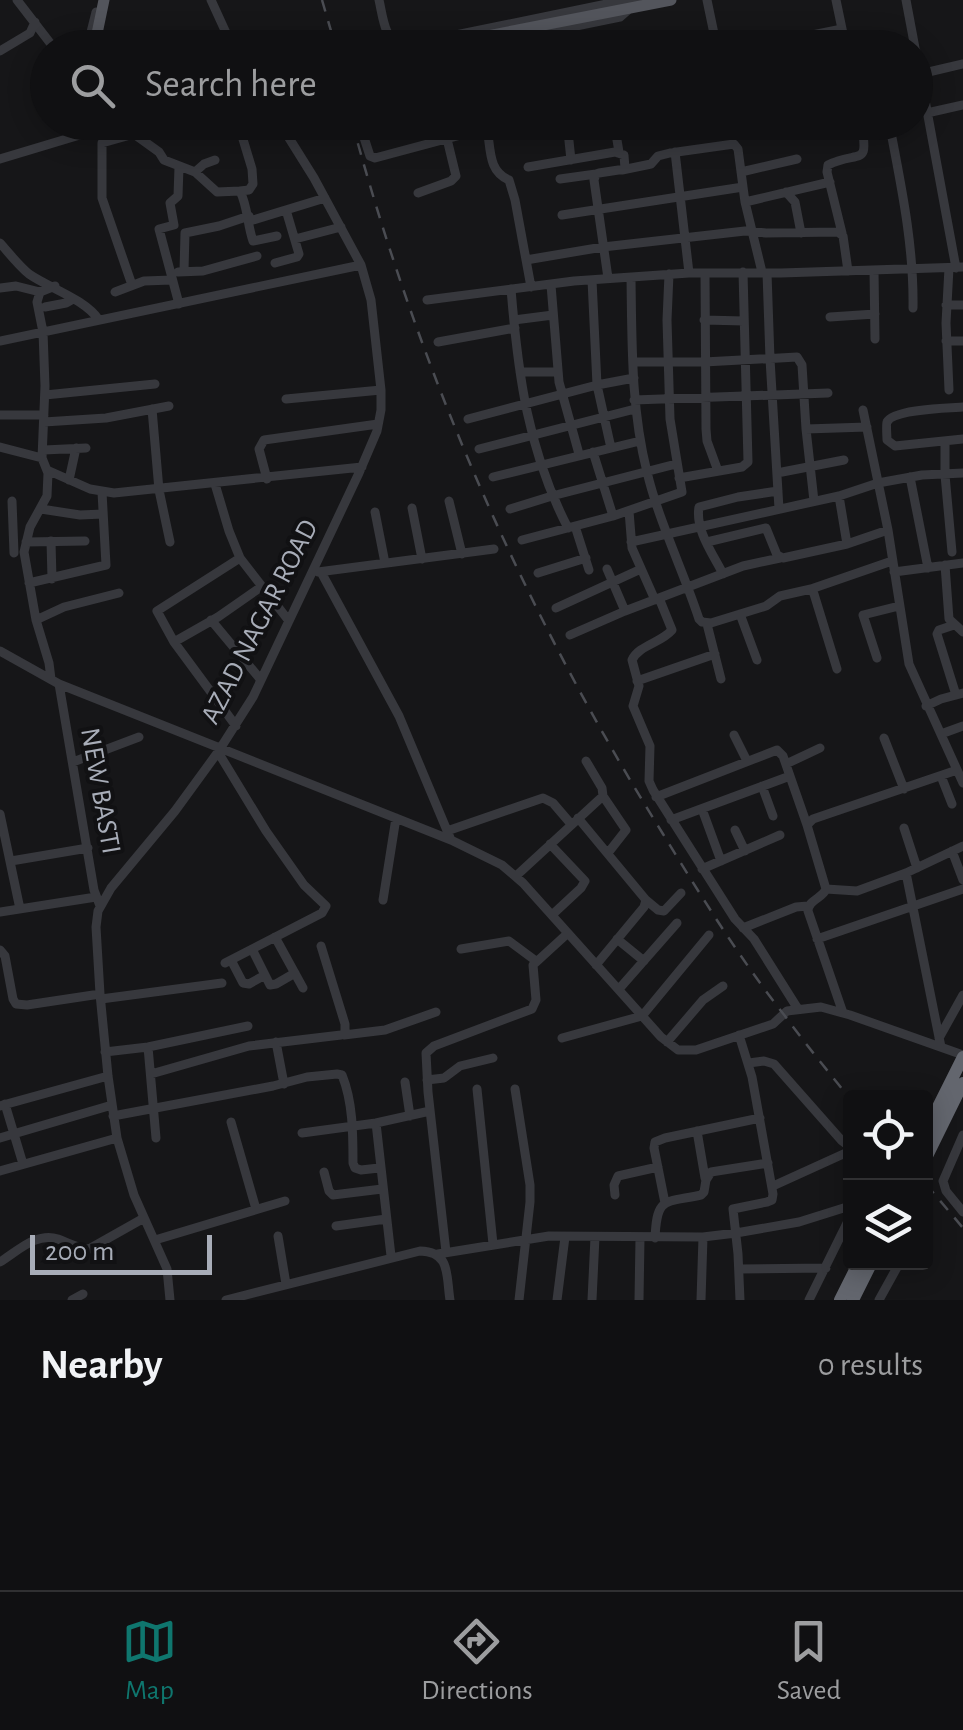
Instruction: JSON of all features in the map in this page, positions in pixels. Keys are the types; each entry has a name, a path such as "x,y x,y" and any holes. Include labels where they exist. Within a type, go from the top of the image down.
{"highway":[{"path":"933,1141 959,1077 963,1056"},
{"path":"933,1120 959,1077"},
{"path":"840,1300 855,1270"},
{"path":"853,1300 868,1270"}],"main road":[{"path":"95,30 102,0"},
{"path":"518,30 672,0"}],"street":[{"path":"17,0 41,30"},
{"path":"211,0 225,30"},
{"path":"379,0 386,30"},
{"path":"561,0 564,13"},
{"path":"707,0 714,30"},
{"path":"833,30 842,28 836,0"},
{"path":"906,0 911,30"},
{"path":"481,30 625,1 645,5"},
{"path":"556,30 620,17 630,8"},
{"path":"31,30 35,22"},
{"path":"573,30 576,26"},
{"path":"0,50 30,33"},
{"path":"933,71 963,64"},
{"path":"933,111 963,105"},
{"path":"0,159 64,140"},
{"path":"113,140 102,143 102,198 132,284"},
{"path":"142,140 164,160 195,172 218,192 249,190 253,184 243,140"},
{"name":"AZAD NAGAR ROAD","path":"98,901 175,811 236,726 316,572 378,424 381,390 371,300 360,265 290,140"},
{"path":"366,140 372,158 443,140"},
{"path":"418,193 451,182 456,176 447,140"},
{"path":"489,140 496,174 509,180 515,200 531,287"},
{"path":"570,140 571,160"},
{"path":"616,140 618,152"},
{"path":"737,140 745,202 764,272 779,509"},
{"path":"848,271 828,165 858,158 863,154 864,140"},
{"path":"893,140 909,224 913,308"},
{"path":"932,140 956,268 946,305 949,390"},
{"path":"560,179 651,164 658,156 675,152 730,143 737,146"},
{"path":"528,167 618,152 624,155 626,166 622,170"},
{"path":"675,152 689,272"},
{"path":"741,172 797,158"},
{"path":"195,172 215,160"},
{"path":"178,304 159,229 174,225 170,203 178,196 180,167"},
{"path":"596,174 608,278"},
{"path":"745,202 830,182"},
{"path":"562,214 743,187"},
{"path":"240,190 253,241 277,236"},
{"path":"786,192 795,202 801,234"},
{"path":"184,271 185,233 325,198"},
{"path":"275,263 298,256 286,210"},
{"path":"295,238 340,226"},
{"path":"526,260 751,230 842,233"},
{"path":"0,243 26,271 54,286 99,320"},
{"path":"115,292 132,284 257,256"},
{"path":"0,341 360,265"},
{"path":"426,300 689,272 956,268"},
{"path":"874,270 875,339"},
{"path":"680,478 742,467 748,462 744,272"},
{"path":"705,273 705,399 708,441 718,471"},
{"path":"522,540 613,516 682,492 668,398 669,274"},
{"path":"631,278 635,404 647,474 699,619 707,624 721,679"},
{"path":"592,280 597,385 611,448"},
{"path":"551,285 557,372 579,454"},
{"path":"0,288 16,286 40,292 54,286"},
{"path":"511,290 531,435 552,496 572,527 590,570"},
{"path":"16,550 48,496 43,454 43,332 37,302 40,292"},
{"path":"46,307 73,299"},
{"path":"946,305 963,305"},
{"path":"830,317 875,314"},
{"path":"438,342 552,315"},
{"path":"704,320 744,321"},
{"path":"946,341 963,342"},
{"path":"633,362 793,357 800,360 814,501"},
{"path":"520,372 557,372"},
{"path":"948,377 963,377"},
{"path":"468,418 634,378"},
{"path":"45,395 155,384"},
{"path":"286,399 381,390"},
{"path":"479,449 668,398 828,393"},
{"path":"0,415 106,418 169,406"},
{"path":"963,406 896,416 886,424 887,440 894,446 963,438"},
{"path":"152,409 159,490 170,542"},
{"path":"863,410 888,530 909,664 963,783"},
{"path":"267,478 259,449 264,440 378,424"},
{"path":"806,430 867,426"},
{"path":"493,477 640,441"},
{"path":"945,441 952,552"},
{"path":"0,448 43,454 81,448 69,480"},
{"path":"593,452 613,516"},
{"path":"777,473 844,460"},
{"path":"510,510 676,464"},
{"path":"47,470 102,492 159,490 362,467"},
{"path":"631,542 839,496 878,483 963,473"},
{"path":"910,477 928,568"},
{"path":"215,484 240,558 289,621"},
{"path":"723,574 700,526 698,510 778,491"},
{"path":"29,584 106,566 102,492"},
{"path":"839,496 847,544"},
{"name":"NEW BASTI","path":"12,501 16,550 55,681 98,901"},
{"path":"450,501 462,554"},
{"path":"412,508 422,559"},
{"path":"41,509 103,514"},
{"path":"629,511 631,542 672,630 632,660 639,691 634,706 650,746 649,781 702,869 754,939 798,1009"},
{"path":"375,512 385,564"},
{"path":"707,542 766,528 780,558"},
{"path":"570,636 625,611 752,564 847,544 888,530"},
{"path":"16,550 50,541 84,540"},
{"path":"50,541 52,578"},
{"path":"449,836 399,716 316,572 494,550"},
{"path":"236,726 157,614 158,609 240,558"},
{"path":"538,573 586,558"},
{"path":"707,624 766,606 780,596 893,566 928,568 963,563"},
{"path":"945,565 949,619 963,632"},
{"path":"608,569 625,611"},
{"path":"556,608 641,569"},
{"path":"174,642 261,587"},
{"path":"810,589 837,669"},
{"path":"36,620 64,607 120,593"},
{"path":"877,658 862,615 899,606"},
{"path":"740,614 757,660"},
{"path":"212,620 261,680"},
{"path":"926,706 959,694 938,634 954,625"},
{"path":"0,650 55,681 220,750 449,836 490,859 516,876 642,1016 678,1050 687,1052 773,1024 787,1011 821,1008 940,1042 963,1056"},
{"path":"637,681 715,654"},
{"path":"940,734 963,726"},
{"path":"734,735 746,761"},
{"path":"73,762 139,736"},
{"path":"884,738 904,788"},
{"path":"786,764 820,748"},
{"path":"220,750 266,831 304,885 326,906 322,913 228,962 243,984 265,975"},
{"path":"656,797 777,750 784,756 826,889"},
{"path":"586,761 626,830 608,853"},
{"path":"807,825 813,819 957,770"},
{"path":"671,820 790,776"},
{"path":"942,776 952,804"},
{"path":"762,786 773,816"},
{"path":"516,876 604,796"},
{"path":"449,836 543,798 608,853 658,910 664,911 681,894"},
{"path":"702,808 720,861"},
{"path":"0,814 20,909"},
{"path":"383,900 396,818"},
{"path":"904,828 918,868"},
{"path":"735,830 745,850"},
{"path":"702,869 780,835"},
{"path":"550,844 584,881 552,916"},
{"path":"743,928 808,906 826,889 858,890 963,846"},
{"path":"11,861 88,848"},
{"path":"952,851 963,880"},
{"path":"906,873 940,1042"},
{"path":"817,939 963,889"},
{"path":"596,964 646,900"},
{"path":"0,912 98,901 100,996 117,1138 127,1177 167,1269 170,1300"},
{"path":"808,906 843,1013"},
{"path":"618,989 677,923"},
{"path":"450,1300 442,1253 425,1058 429,1049 532,1010 536,1000 532,970 536,961 568,933"},
{"path":"562,1038 642,1016 709,935"},
{"path":"275,937 304,988"},
{"path":"618,939 644,961"},
{"path":"461,949 509,940 536,961"},
{"path":"321,946 346,1028 341,1036"},
{"path":"0,950 5,956 16,1004 222,983"},
{"path":"252,950 273,986 295,973"},
{"path":"667,1042 704,1000 723,986"},
{"path":"940,1042 963,996"},
{"path":"151,1074 241,1048 385,1030 436,1012"},
{"path":"105,1052 248,1026"},
{"path":"739,1036 749,1063 773,1186 772,1200 733,1209 740,1300"},
{"path":"276,1042 284,1084"},
{"path":"148,1047 156,1138"},
{"path":"426,1080 448,1077 460,1066 493,1058"},
{"path":"749,1063 774,1064 843,1143"},
{"path":"0,1138 113,1111 155,1108 308,1077 342,1075 353,1126 353,1163 361,1170 379,1168"},
{"path":"23,1164 2,1105 108,1076"},
{"path":"405,1082 410,1116"},
{"path":"477,1089 492,1244"},
{"path":"515,1089 530,1185 519,1300"},
{"path":"302,1132 376,1123 430,1111"},
{"path":"665,1204 655,1142 760,1118"},
{"path":"231,1122 256,1210"},
{"path":"376,1123 391,1256"},
{"path":"654,1238 659,1208 701,1195 706,1188 697,1132"},
{"path":"963,1135 943,1181 963,1212"},
{"path":"0,1170 117,1138"},
{"path":"773,1186 843,1152"},
{"path":"706,1180 717,1170 768,1163"},
{"path":"615,1195 618,1176 658,1167"},
{"path":"324,1172 333,1195 382,1190"},
{"path":"155,1240 285,1201"},
{"path":"226,1300 420,1250 442,1253 548,1236 654,1238 736,1234 800,1222 843,1208"},
{"path":"0,1262 42,1238 89,1248 144,1218"},
{"path":"336,1226 386,1219"},
{"path":"809,1300 843,1232"},
{"path":"278,1236 286,1284"},
{"path":"557,1300 565,1237"},
{"path":"592,1300 594,1237"},
{"path":"702,1300 703,1237"},
{"path":"639,1300 640,1238"},
{"path":"739,1269 826,1268"},
{"path":"879,1300 896,1270"},
{"path":"72,1300 83,1294"}],"railway":[{"path":"322,0 331,30"},
{"path":"357,140 379,216 444,400 481,490 566,665 721,927 843,1090"},
{"path":"933,1192 963,1228"}]}
